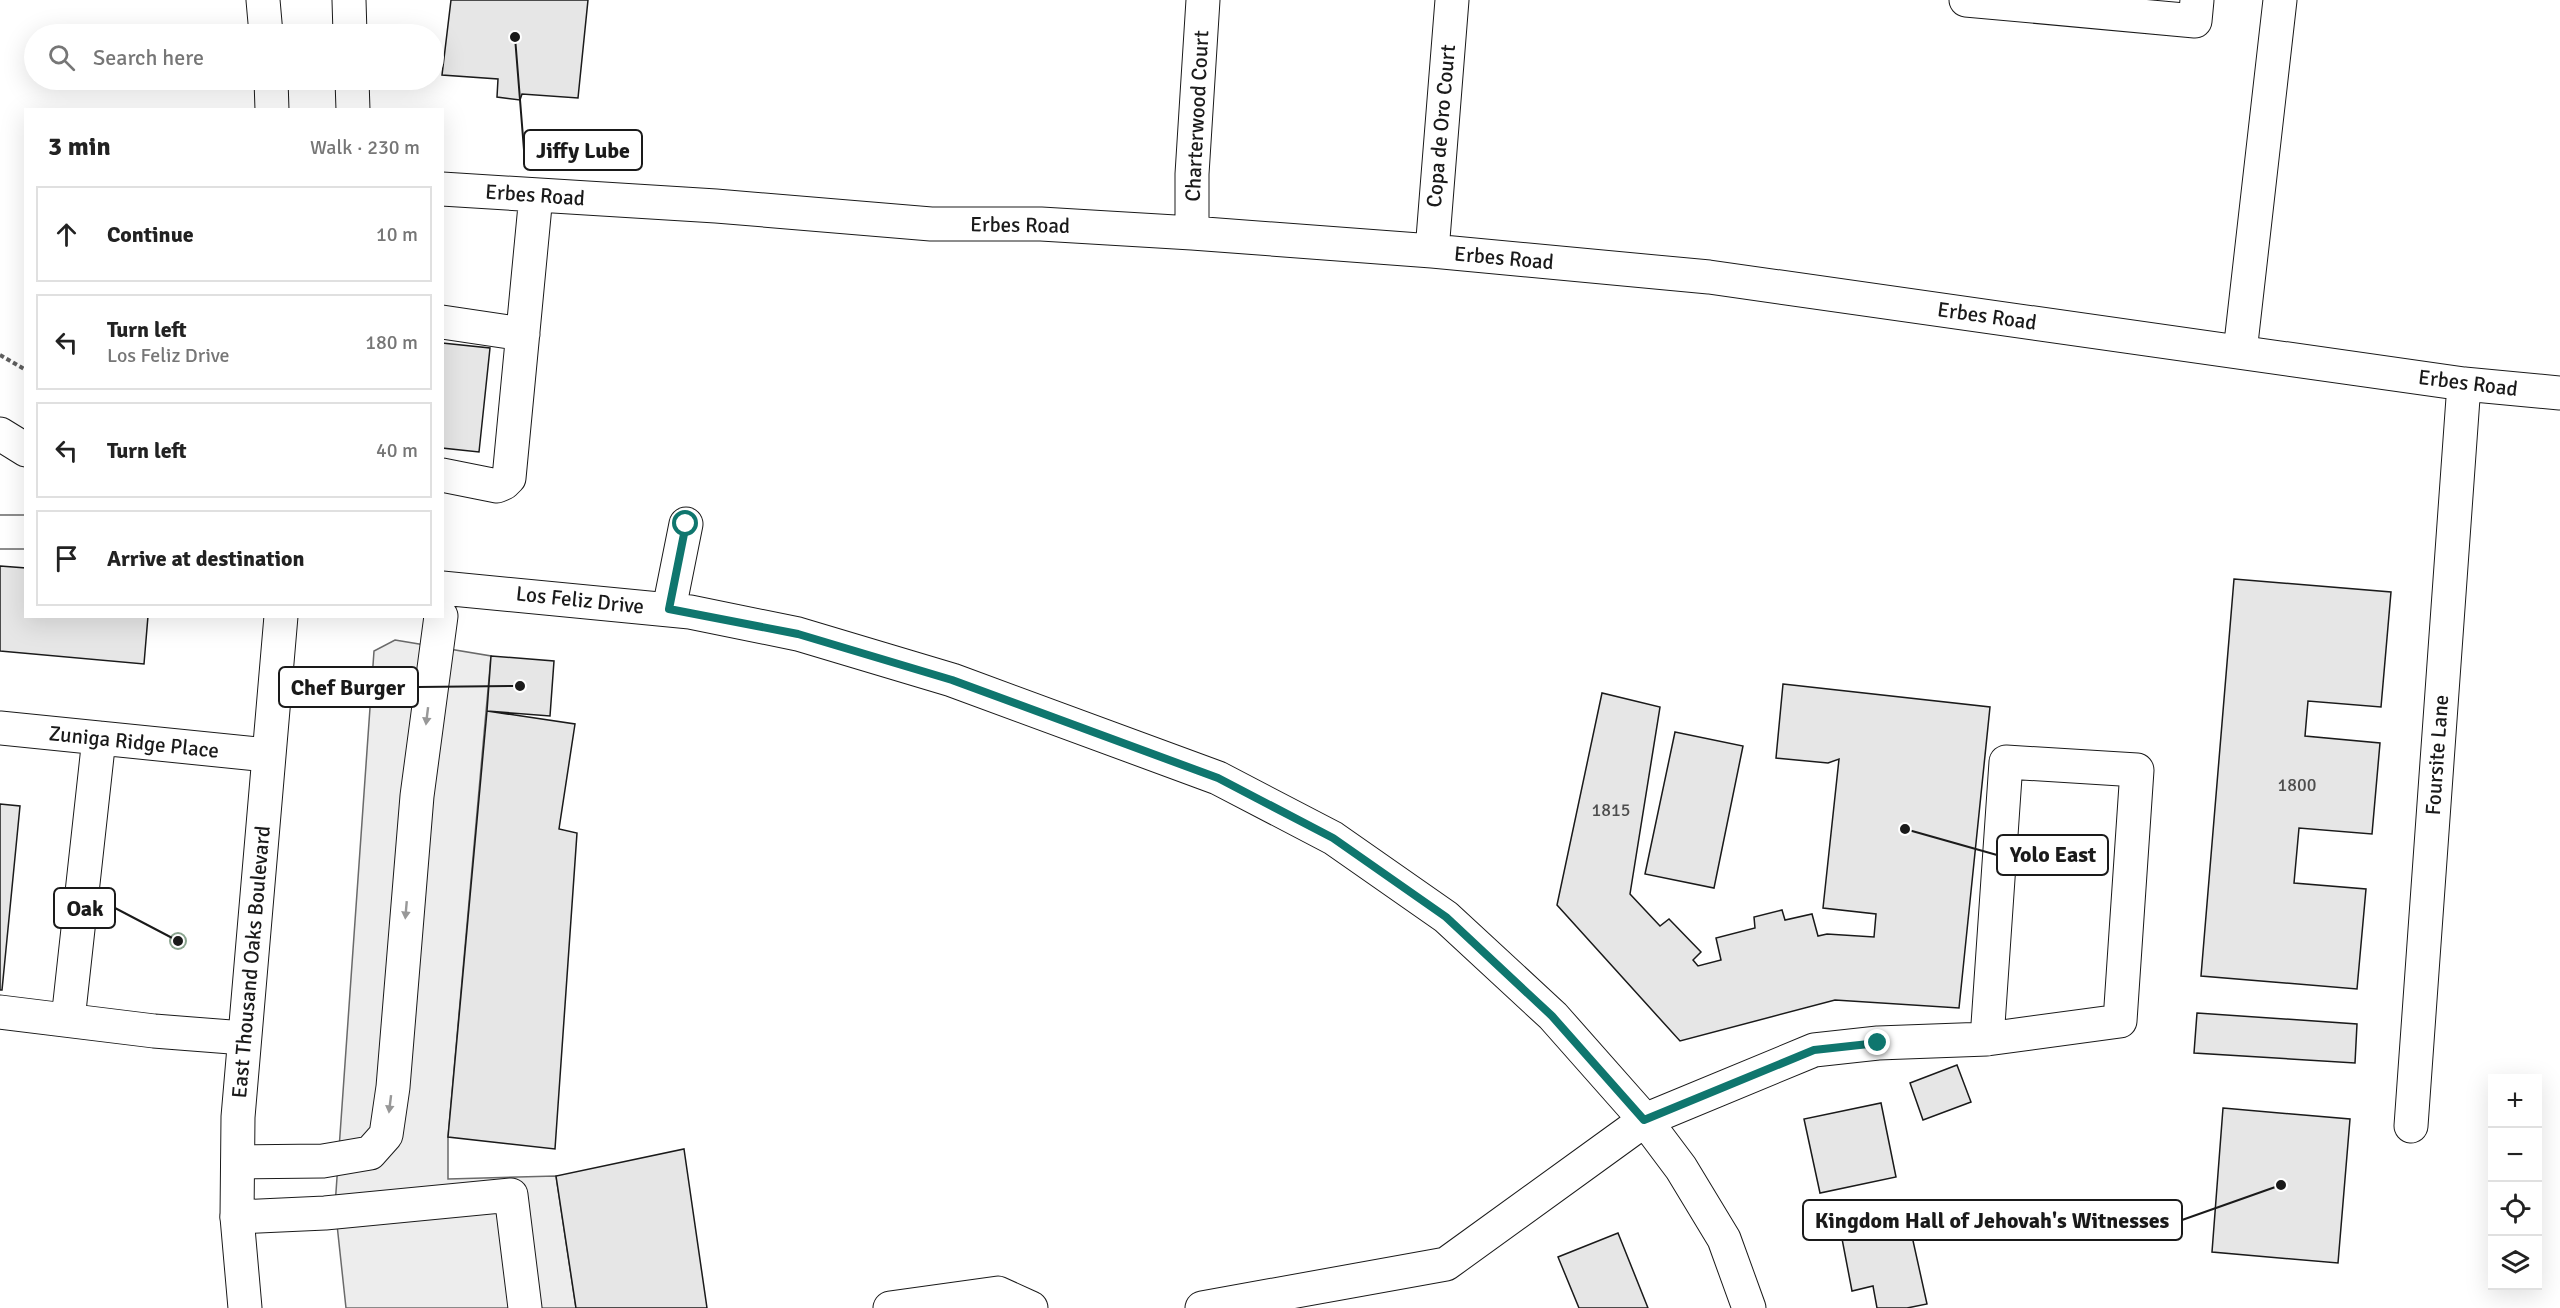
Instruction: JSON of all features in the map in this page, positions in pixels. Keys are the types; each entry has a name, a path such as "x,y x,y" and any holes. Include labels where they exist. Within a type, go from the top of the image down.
{"street":[{"path":"263,0 265,24"},
{"path":"349,0 350,24"},
{"name":"Charterwood Court","path":"1192,233 1192,174 1203,0"},
{"name":"Copa de Oro Court","path":"1432,251 1452,0"},
{"path":"1966,0 2196,10"},
{"path":"2240,352 2280,0"},
{"path":"272,90 273,108"},
{"path":"352,90 353,108"},
{"name":"Erbes Road","path":"444,189 931,224 1041,224 1192,233 1432,251 1709,277 2464,384 2560,393"},
{"path":"444,475 496,486 509,478 536,195"},
{"path":"444,322 523,334"},
{"name":"Foursite Lane","path":"2411,1126 2464,384"},
{"path":"0,434 24,449"},
{"path":"669,609 686,524"},
{"path":"0,532 24,532"},
{"name":"Los Feliz Drive","path":"444,600 669,609 798,634 952,680 1218,778 1333,838 1446,917 1552,1016 1644,1120 1682,1168 1724,1239 1749,1308"},
{"name":"East Thousand Oaks Boulevard","path":"245,1308 237,1217 238,1117 267,755 281,618"},
{"path":"238,1162 323,1161 370,1153 387,1135 417,796 441,618"},
{"name":"Zuniga Ridge Place","path":"0,728 267,755"},
{"path":"68,1020 99,738"},
{"path":"1202,1308 1446,1264 1644,1120 1814,1050 1878,1043 1986,1039 2120,1021 2137,770 2006,762 1986,1039"},
{"path":"0,1012 154,1031 244,1038"},
{"path":"237,1217 325,1213 511,1195 525,1308"},
{"path":"890,1308 998,1293 1031,1308"}],"path":[{"path":"0,355 24,369"}],"shaded area":[{"path":"395,640 491,656 448,1137 448,1179 556,1176 576,1308 346,1308 335,1206 374,651"}],"building":[{"path":"451,0 588,0 578,98 522,94 520,100 497,97 498,79 444,75"},
{"path":"444,343 490,348 479,452 444,448"},
{"path":"0,566 24,568 24,618 148,618 144,664 0,651"},
{"path":"2234,579 2391,592 2381,707 2308,701 2305,736 2380,743 2372,834 2299,828 2294,883 2366,889 2357,989 2201,976"},
{"path":"491,656 554,661 550,716 487,711"},
{"path":"1783,684 1990,707 1959,1008 1835,1000 1680,1041 1557,905 1602,693 1660,707 1630,894 1660,926 1669,919 1701,952 1693,960 1698,966 1721,960 1716,938 1755,928 1754,917 1782,910 1785,920 1812,914 1818,936 1827,934 1874,937 1876,914 1823,908 1839,759 1828,763 1776,758"},
{"path":"487,711 575,724 559,829 577,833 555,1149 448,1137"},
{"path":"1675,732 1743,746 1714,888 1645,874"},
{"path":"0,804 20,806 2,990 0,990"},
{"path":"2197,1013 2357,1024 2355,1063 2194,1053"},
{"path":"1957,1065 1971,1102 1923,1120 1910,1083"},
{"path":"1881,1103 1896,1177 1820,1193 1804,1119"},
{"path":"2223,1108 2350,1119 2338,1263 2212,1252"},
{"path":"684,1149 707,1308 576,1308 556,1176"},
{"path":"1906,1209 1927,1304 1907,1308 1877,1308 1873,1286 1852,1291 1839,1223"},
{"path":"1618,1233 1648,1308 1579,1308 1558,1257"}],"place":[{"name":"Jiffy Lube","path":"515,37"},
{"name":"Chef Burger","path":"520,686"},
{"name":"Yolo East","path":"1905,829"},
{"name":"Oak","path":"178,941"},
{"name":"Kingdom Hall of Jehovah's Witnesses","path":"2281,1185"}],"route":[{"path":"686,524 669,609 798,634 952,680 1218,778 1333,838 1446,917 1552,1016 1644,1120 1814,1050 1878,1043"}]}
